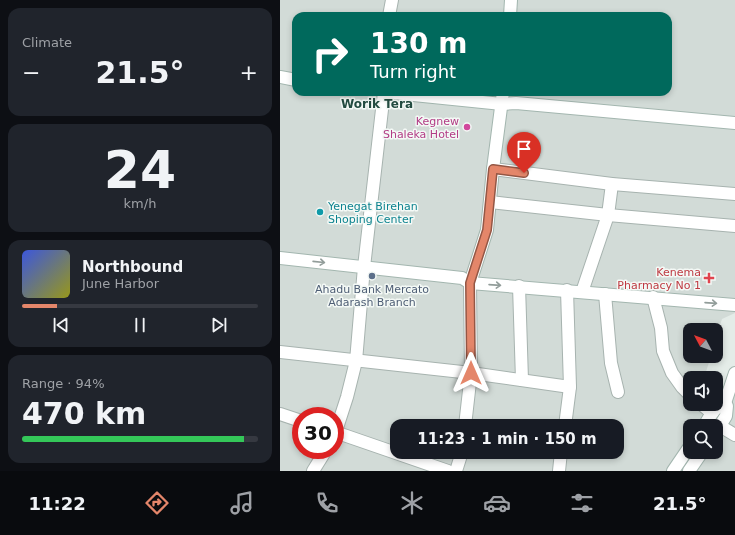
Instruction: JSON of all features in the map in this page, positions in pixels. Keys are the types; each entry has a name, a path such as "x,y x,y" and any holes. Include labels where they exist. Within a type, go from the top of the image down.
{"street":[{"path":"390,12 392,0"},
{"path":"510,12 511,0"},
{"path":"280,77 292,79"},
{"path":"343,407 356,361 364,267 384,96"},
{"path":"463,96 503,98 516,104 735,123"},
{"path":"466,419 471,373 470,283 487,230 493,169 503,98"},
{"path":"493,169 612,184 735,194"},
{"path":"582,292 608,216 612,184"},
{"path":"490,202 608,216 735,226"},
{"path":"280,258 462,278 470,283 735,305"},
{"path":"519,286 522,380"},
{"path":"566,419 570,387 567,290"},
{"path":"605,294 611,363 618,392"},
{"path":"653,297 661,328 663,351 672,373 683,388"},
{"path":"280,352 471,373 570,387"},
{"path":"723,419 727,410 725,403 735,374"},
{"path":"709,419 720,404 725,403"},
{"path":"709,411 712,414"},
{"path":"280,414 292,418"},
{"path":"723,431 735,435"},
{"path":"344,436 448,471"},
{"path":"673,471 683,456"},
{"path":"313,471 320,459"},
{"path":"456,471 460,459"},
{"path":"559,471 560,459"},
{"path":"689,471 697,459"}],"shaded area":[{"path":"280,0 735,0 735,313 722,319 721,323 683,323 683,363 709,363 706,371 683,371 683,411 714,411 717,418 683,419 683,459 690,459 682,471 280,471"},
{"path":"735,379 735,471 686,471 694,459 723,459 723,419 719,419"}],"place":[{"name":"Kegnew Shaleka Hotel","path":"467,127"},
{"name":"Yenegat Birehan Shoping Center","path":"320,212"},
{"name":"Ahadu Bank Mercato Adarash Branch","path":"372,276"},
{"name":"Kenema Pharmacy No 1","path":"709,278"}],"district":[{"name":"Worik Tera","path":"377,104"}],"route":[{"path":"471,373 470,283 487,230 493,169 524,173"}]}
